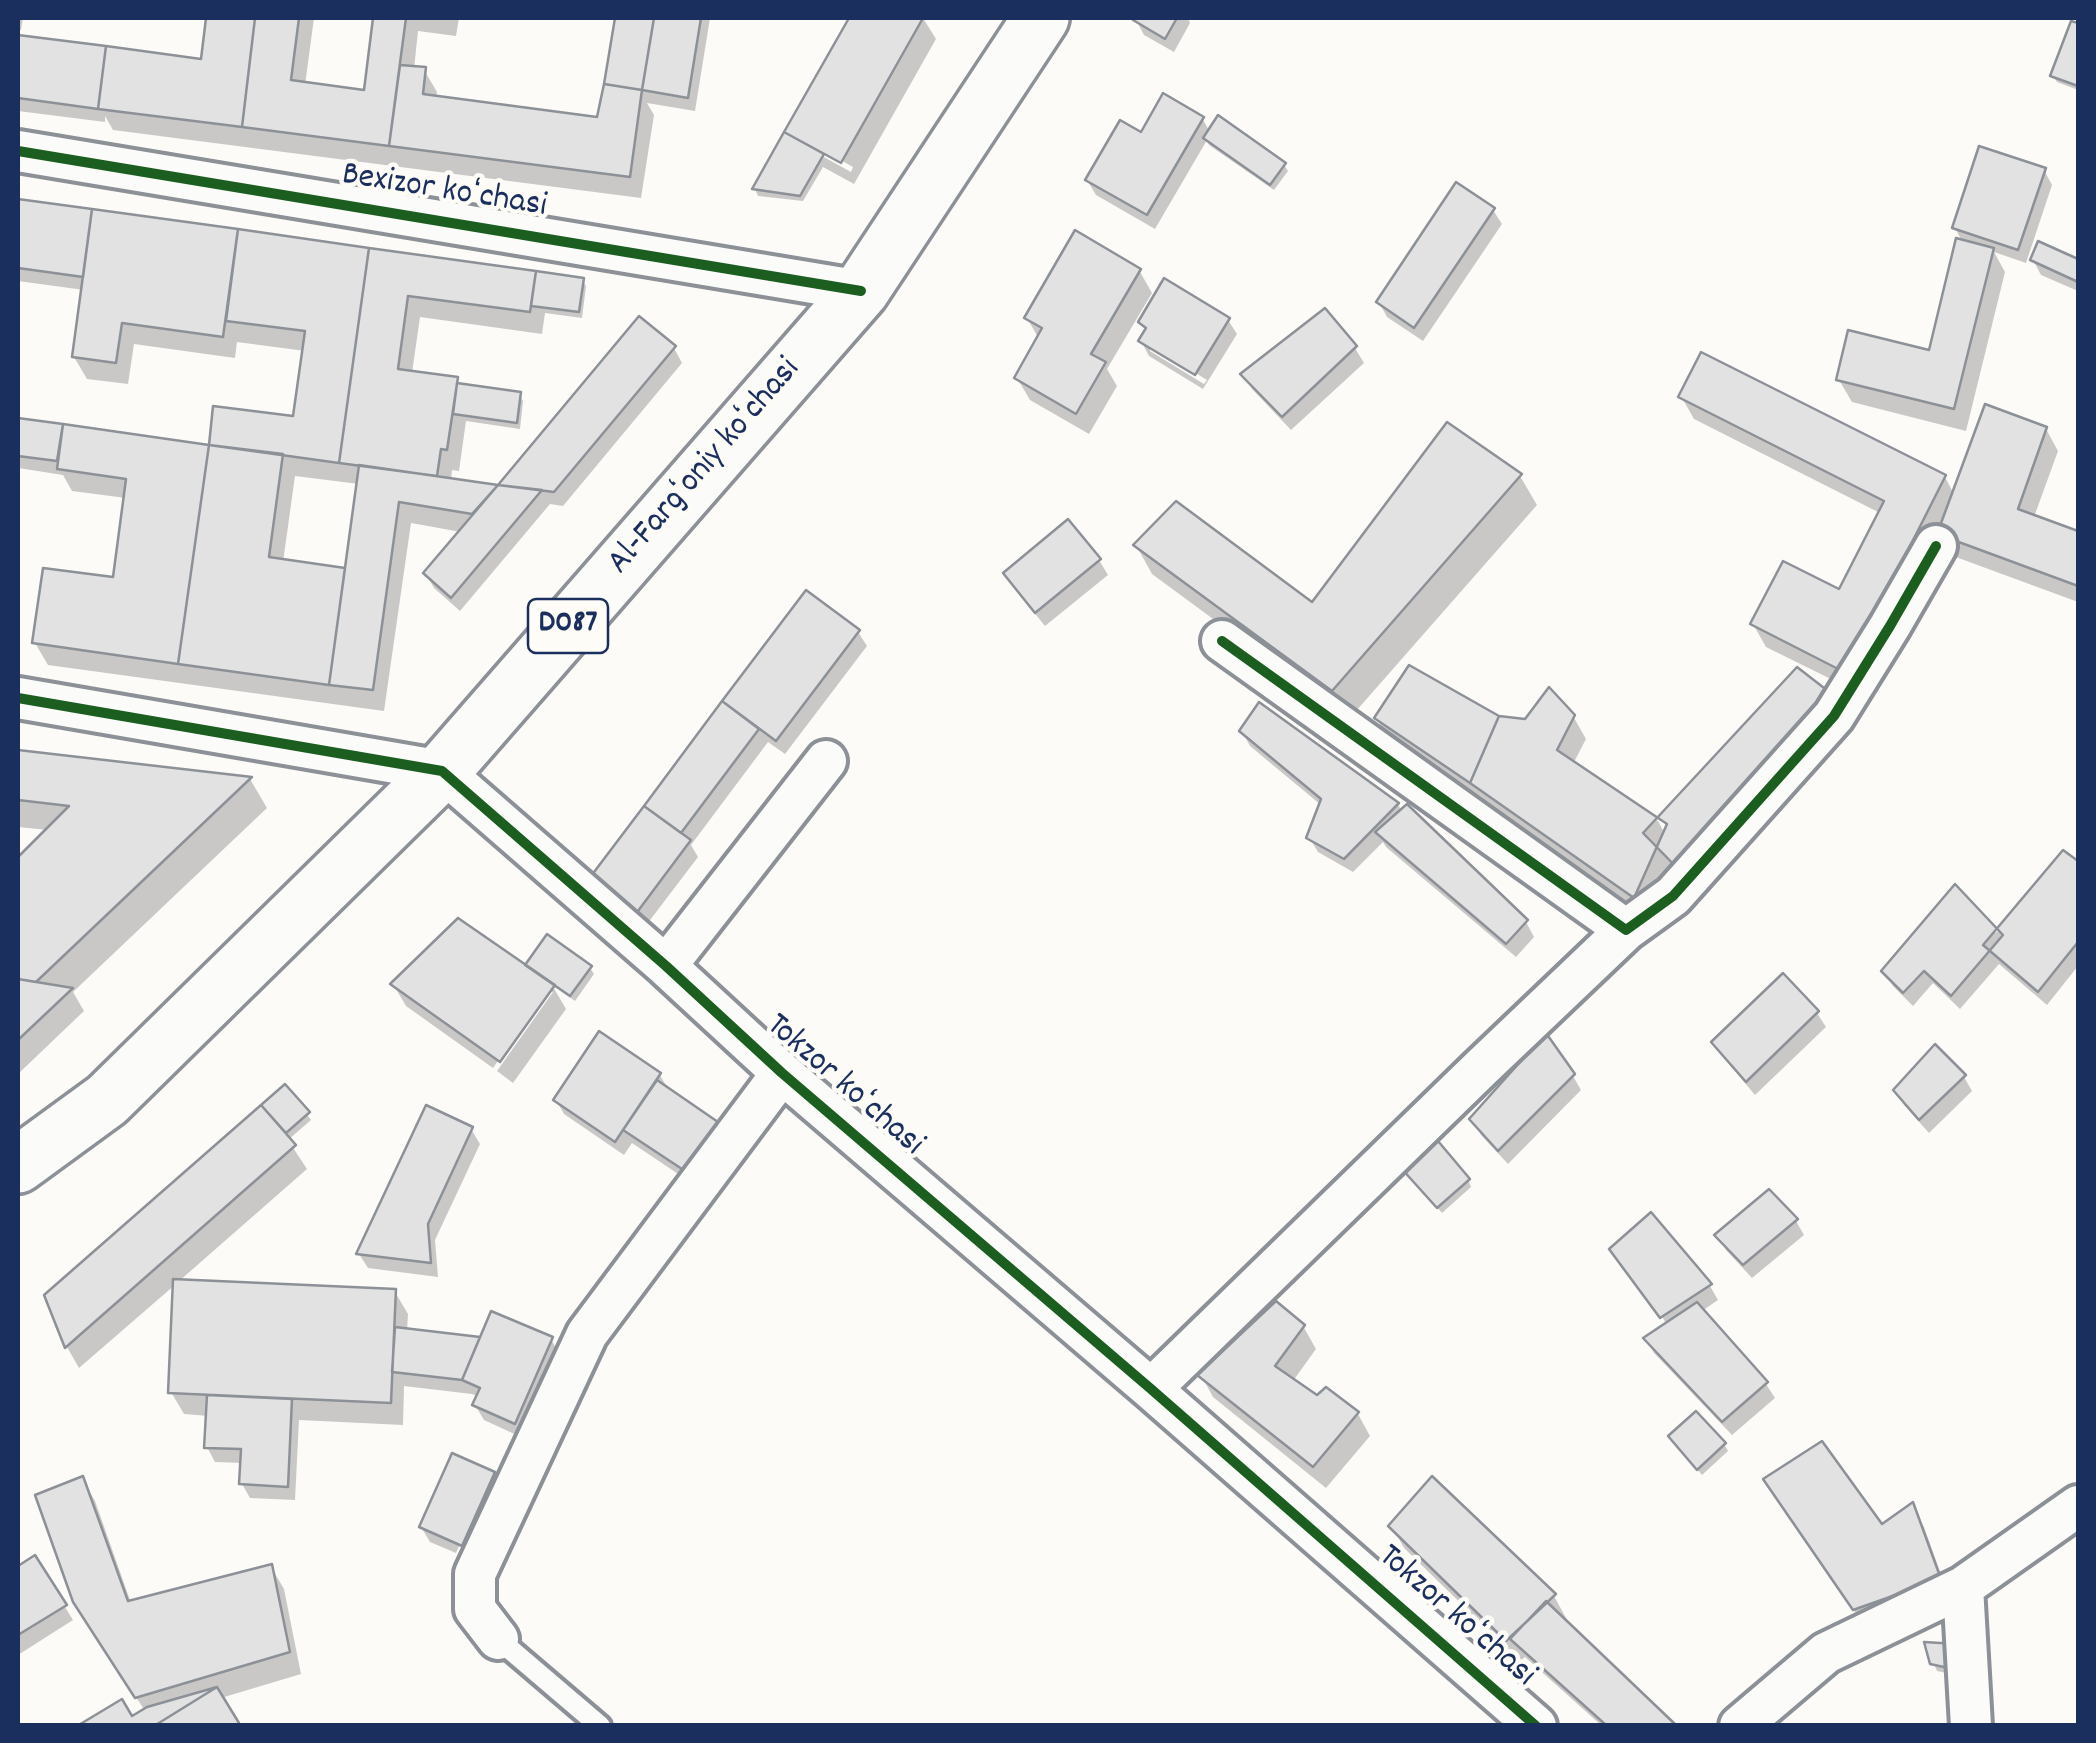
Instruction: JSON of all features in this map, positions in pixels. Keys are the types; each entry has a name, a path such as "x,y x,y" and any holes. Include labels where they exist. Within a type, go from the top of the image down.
{"main road":[{"name":"Al-Fargʻoniy koʻchasi","path":"18,1165 106,1100 442,770 861,291 1041,18"}],"street":[{"name":"Bexizor koʻchasi","path":"18,150 861,291"},
{"path":"1151,1389 1626,930 1673,896 1834,716 1936,546"},
{"path":"1222,641 1626,930"},
{"path":"18,698 442,770"},
{"path":"666,966 826,761"},
{"name":"Tokzor koʻchasi","path":"442,770 782,1073 1536,1726"},
{"path":"498,1638 475,1609 475,1574 587,1334 782,1073"},
{"path":"1740,1726 1826,1653 1963,1587 2078,1506"},
{"path":"1963,1587 1971,1726"}],"lane":[{"path":"498,1638 600,1726"}],"building":[{"path":"206,18 255,18 242,127 98,109 106,46 201,59"},
{"path":"255,18 299,18 291,80 364,90 373,18 406,18 389,146 242,127"},
{"path":"615,18 654,18 642,90 604,84"},
{"path":"654,18 701,18 688,98 642,90"},
{"path":"849,18 923,18 841,163 784,132"},
{"path":"1134,18 1177,18 1165,39"},
{"path":"2071,21 2078,23 2078,86 2050,76"},
{"path":"18,35 106,46 98,109 18,98"},
{"path":"400,65 426,67 423,94 597,117 604,84 642,90 630,177 389,146"},
{"path":"1163,93 1204,117 1147,215 1085,180 1120,120 1141,132"},
{"path":"1218,115 1286,163 1270,185 1203,138"},
{"path":"784,132 824,154 800,196 752,189"},
{"path":"1979,146 2046,168 2018,250 1952,228"},
{"path":"1456,182 1495,208 1414,328 1376,302"},
{"path":"18,199 92,209 83,277 18,268"},
{"path":"92,209 238,229 223,337 122,323 116,363 72,357"},
{"path":"238,229 369,248 339,463 209,445 213,406 293,416 305,331 226,321"},
{"path":"1075,230 1141,269 1091,354 1106,362 1076,414 1014,378 1042,328 1024,318"},
{"path":"1956,238 1994,248 1954,409 1836,380 1848,330 1929,350"},
{"path":"2038,241 2078,259 2078,282 2030,260"},
{"path":"369,248 536,271 530,312 408,296 398,369 458,377 447,450 441,449 437,476 339,463"},
{"path":"536,271 584,278 579,312 531,306"},
{"path":"1164,278 1230,318 1195,375 1138,341 1146,328 1138,322"},
{"path":"1325,308 1357,346 1282,417 1240,374"},
{"path":"639,316 676,346 554,492 498,485"},
{"path":"1701,352 1946,475 1846,673 1750,624 1783,561 1839,589 1884,501 1678,397"},
{"path":"457,383 521,392 517,423 453,414"},
{"path":"1985,404 2047,427 2018,509 2078,531 2078,586 1937,534"},
{"path":"18,418 63,424 57,461 18,456"},
{"path":"1447,422 1522,474 1332,691 1133,545 1176,501 1312,602"},
{"path":"63,424 209,445 178,664 32,643 43,568 113,577 126,479 57,469"},
{"path":"209,445 283,454 269,557 345,568 329,685 178,664"},
{"path":"359,465 498,485 472,514 399,502 373,690 329,685"},
{"path":"498,485 542,490 451,598 423,573"},
{"path":"1068,519 1101,559 1035,613 1003,573"},
{"path":"806,590 860,630 776,741 722,701"},
{"path":"1409,665 1499,716 1470,783 1374,718"},
{"path":"1797,667 1837,698 1684,875 1643,833"},
{"path":"1549,687 1575,715 1557,750 1667,824 1634,898 1470,783 1499,716 1525,719"},
{"path":"722,701 759,729 681,833 644,806"},
{"path":"1259,702 1399,803 1344,859 1306,838 1321,799 1239,731"},
{"path":"18,750 252,777 36,982 18,979 18,857 69,806 18,800"},
{"path":"1407,804 1528,920 1506,944 1375,832"},
{"path":"644,806 691,840 632,919 585,884"},
{"path":"2063,850 2078,861 2078,942 2038,992 1983,945"},
{"path":"1955,884 2003,935 1951,996 1924,971 1903,993 1881,971"},
{"path":"458,918 555,985 500,1062 390,984"},
{"path":"547,934 592,966 570,996 525,965"},
{"path":"1783,973 1819,1011 1746,1082 1711,1042"},
{"path":"18,979 73,988 18,1040"},
{"path":"599,1031 661,1073 615,1142 553,1100"},
{"path":"1546,1033 1575,1074 1498,1151 1469,1119"},
{"path":"1935,1044 1966,1075 1919,1120 1893,1090"},
{"path":"657,1080 718,1122 685,1171 623,1130"},
{"path":"285,1084 310,1112 286,1133 261,1105"},
{"path":"261,1105 296,1145 65,1348 44,1295"},
{"path":"426,1105 473,1127 428,1224 431,1263 356,1254"},
{"path":"1438,1141 1470,1179 1437,1208 1401,1168"},
{"path":"1769,1189 1798,1219 1743,1265 1714,1235"},
{"path":"1651,1212 1712,1284 1660,1318 1609,1249"},
{"path":"173,1279 396,1289 391,1403 168,1393"},
{"path":"1276,1301 1305,1325 1275,1366 1317,1395 1326,1387 1359,1412 1313,1467 1197,1375"},
{"path":"1697,1302 1768,1382 1722,1422 1643,1338"},
{"path":"491,1311 553,1337 515,1424 472,1405 480,1388 462,1380"},
{"path":"395,1327 480,1337 462,1380 392,1372"},
{"path":"207,1395 292,1399 288,1487 239,1484 241,1449 204,1448"},
{"path":"1696,1411 1726,1443 1697,1470 1668,1436"},
{"path":"1822,1441 1882,1524 1913,1502 1941,1579 1853,1610 1763,1479"},
{"path":"452,1453 495,1472 462,1546 419,1527"},
{"path":"83,1476 128,1601 272,1564 290,1652 135,1698 73,1602 35,1495"},
{"path":"1432,1476 1556,1594 1506,1641 1388,1526"},
{"path":"35,1555 67,1605 18,1635 18,1566"},
{"path":"1546,1601 1677,1726 1607,1726 1510,1639"},
{"path":"1924,1642 1957,1644 1953,1669 1930,1664"},
{"path":"217,1687 154,1726 77,1726 122,1699 132,1716 147,1707"},
{"path":"217,1687 239,1723 236,1726 154,1726"}],"cycle path":[{"path":"18,151 861,291"},
{"path":"1222,641 1626,930 1673,896 1834,716 1936,546"},
{"path":"18,698 442,771 782,1073 1536,1726"}]}
